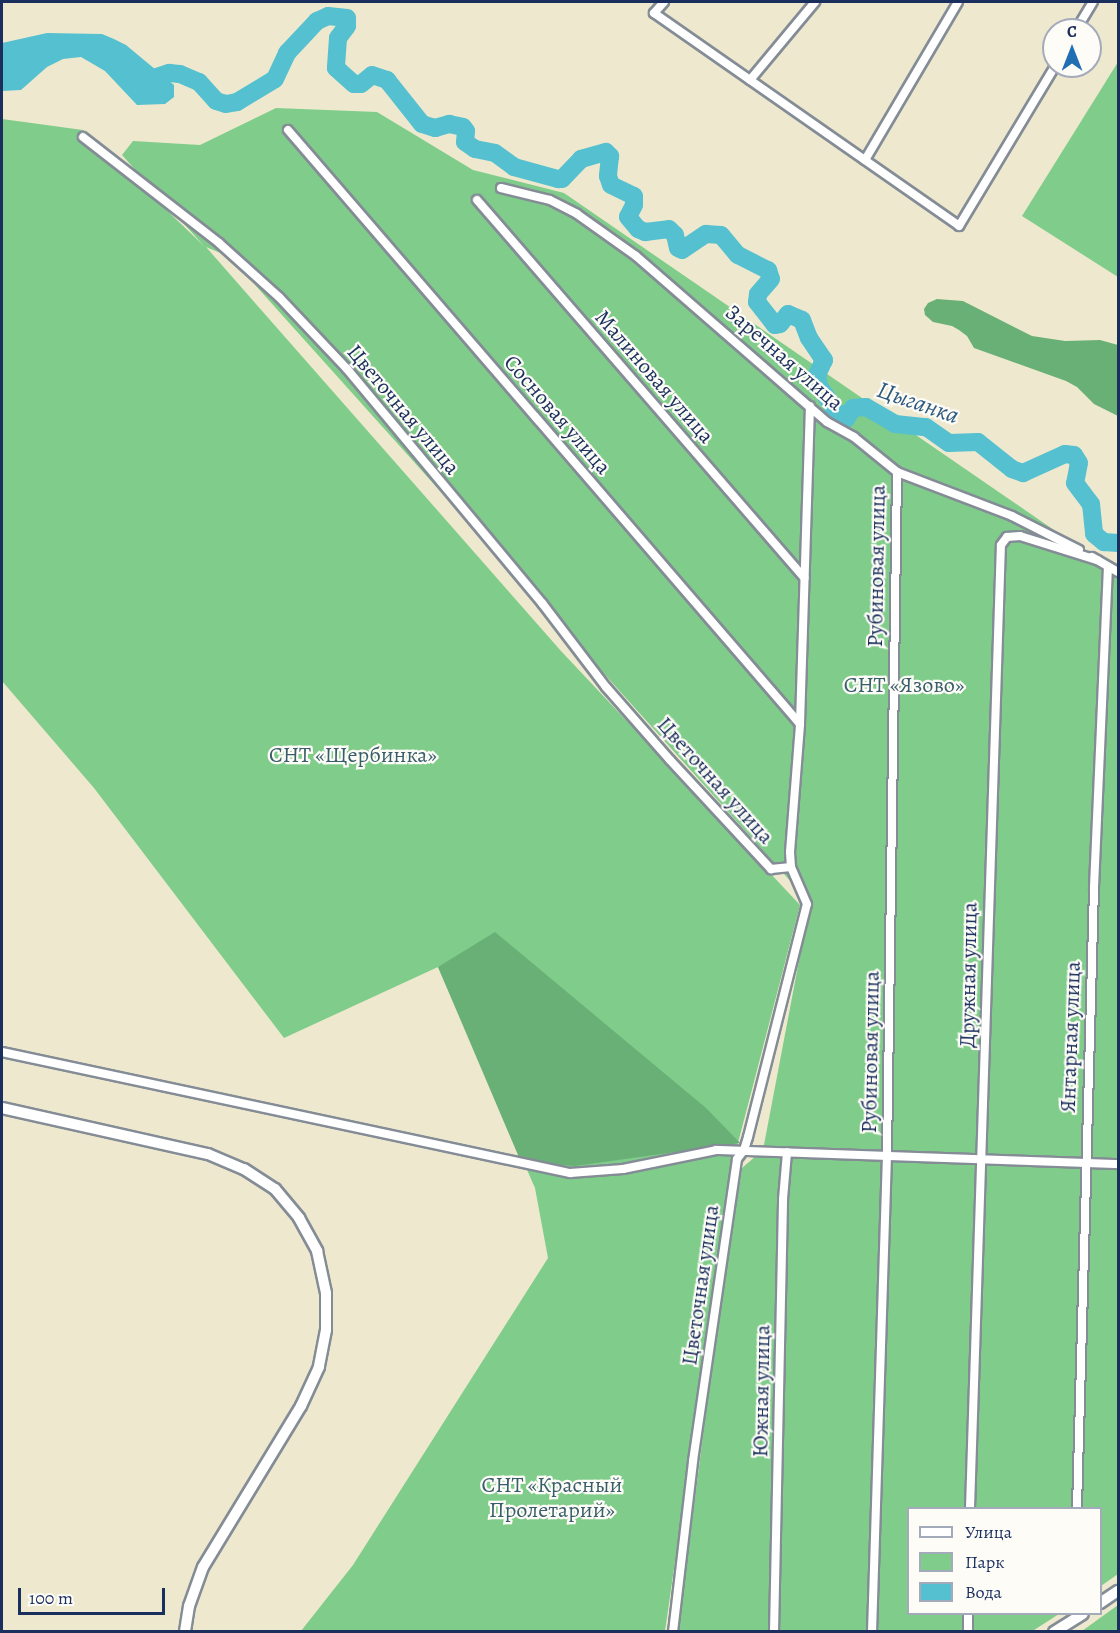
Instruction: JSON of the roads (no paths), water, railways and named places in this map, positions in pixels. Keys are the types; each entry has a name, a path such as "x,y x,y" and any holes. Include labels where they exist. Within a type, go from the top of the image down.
{"main road":[{"path":"2,1108 208,1154 244,1169 275,1189 299,1218 317,1251 326,1293 326,1330 320,1367 301,1406 203,1567 189,1606 185,1632"},
{"path":"1102,1601 1119,1591"},
{"path":"1054,1632 1081,1615"}],"street":[{"path":"663,2 654,13 959,226 1047,78"},
{"path":"750,80 815,2"},
{"path":"865,160 958,2"},
{"path":"1083,18 1093,2"},
{"name":"Сосновая улица","path":"288,130 800,724"},
{"name":"Цветочная улица","path":"82,137 219,243 279,297 347,369 542,603 606,687 670,760 771,869 791,867 807,904 784,1003 744,1150 737,1159 693,1461 673,1632"},
{"name":"Заречная улица","path":"501,188 550,200 578,213 636,256 827,422 854,437 897,472 1012,516 1119,572"},
{"name":"Малиновая улица","path":"477,200 804,578"},
{"path":"791,867 800,724 810,406"},
{"name":"Рубиновая улица","path":"872,1632 887,1155 897,472"},
{"name":"Дружная улица","path":"970,1507 983,1159 988,884 1001,545 1007,537 1020,536 1097,560"},
{"name":"Янтарная улица","path":"1077,1507 1094,887 1108,567"},
{"path":"2,1052 570,1173 623,1169 716,1150 1119,1164"},
{"name":"Южная улица","path":"774,1632 783,1199 787,1152"},
{"path":"968,1615 968,1632"}],"water":[{"path":"47,33 102,34 126,45 174,85 174,97 165,104 137,105 105,71 81,57 63,59 47,67 21,90 2,91 2,43"}],"waterway":[{"name":"Цыганка","path":"138,83 169,73 180,74 199,82 216,101 226,104 237,102 275,79 287,53 317,21 328,16 347,18 347,26 338,38 336,68 354,84 361,84 372,75 387,80 422,124 435,128 449,124 463,127 466,131 465,142 475,149 495,153 514,167 558,179 562,179 581,159 606,152 610,156 608,176 611,185 634,196 634,205 628,217 638,229 645,232 669,229 675,235 678,248 682,250 706,234 721,235 738,255 768,270 771,279 758,294 757,302 775,325 780,324 788,314 802,320 809,338 824,360 817,375 819,386 841,419 846,419 853,408 866,407 895,424 926,427 949,443 978,442 1012,469 1023,473 1065,454 1074,455 1079,463 1075,483 1091,504 1094,534 1104,542 1118,543"}],"park label":[{"name":"СНТ «Язово»","path":"904,686"},
{"name":"СНТ «Щербинка»","path":"353,756"},
{"name":"СНТ «Красный Пролетарий»","path":"552,1498"}]}
